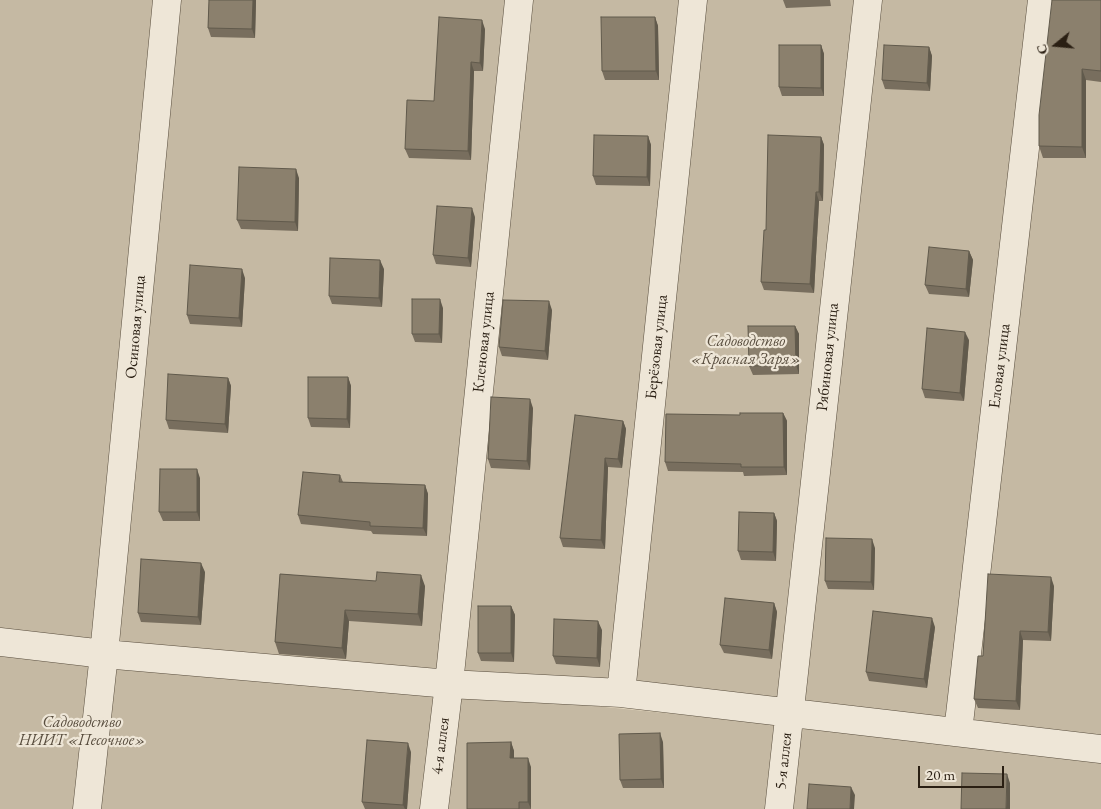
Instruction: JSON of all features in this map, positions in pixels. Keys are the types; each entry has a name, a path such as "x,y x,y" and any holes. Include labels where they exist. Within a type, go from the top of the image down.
{"street":[{"name":"Осиновая улица","path":"87,809 104,654 167,0"},
{"name":"Кленовая улица","path":"448,684 519,0"},
{"name":"Берёзовая улица","path":"621,693 694,0"},
{"name":"Рябиновая улица","path":"789,713 868,0"},
{"name":"Еловая улица","path":"958,732 1042,0"},
{"path":"0,642 104,654 448,684 621,693 1101,749"},
{"name":"4-я аллея","path":"434,809 448,684"},
{"name":"5-я аллея","path":"779,809 789,713"}],"green space":[{"name":"Садоводство «Красная Заря»","path":"0,0 1101,0 1101,741 0,630"},
{"name":"Садоводство НИИТ «Песочное»","path":"0,646 1101,757 1101,809 0,809"}],"building":[{"path":"209,0 253,0 252,29 208,28"},
{"path":"1052,0 1101,0 1101,71 1082,69 1082,147 1039,146 1039,115"},
{"path":"439,17 482,20 480,63 471,62 468,151 405,149 407,100 434,101"},
{"path":"601,17 655,17 656,71 602,71"},
{"path":"779,45 821,45 821,88 779,87"},
{"path":"884,45 929,47 927,83 882,80"},
{"path":"594,135 648,136 647,177 593,176"},
{"path":"768,135 821,137 819,192 816,192 810,284 761,282 764,230 766,230"},
{"path":"239,167 296,169 295,222 237,220"},
{"path":"437,206 472,208 468,258 433,255"},
{"path":"929,247 969,251 966,289 925,285"},
{"path":"330,258 380,260 379,298 329,296"},
{"path":"190,265 242,269 239,318 187,315"},
{"path":"412,299 440,299 439,334 412,334"},
{"path":"503,300 549,301 545,351 499,347"},
{"path":"748,326 795,326 796,365 749,366"},
{"path":"927,328 965,332 960,393 922,389"},
{"path":"168,374 228,378 225,424 166,420"},
{"path":"308,377 348,377 347,419 308,418"},
{"path":"491,397 530,399 527,461 488,459"},
{"path":"740,413 783,413 784,467 741,467 741,464 665,462 666,414 740,415"},
{"path":"575,415 623,421 618,459 605,458 601,540 560,538"},
{"path":"160,469 197,469 197,512 159,512"},
{"path":"303,472 340,475 339,482 425,485 423,528 370,526 370,522 298,515"},
{"path":"739,512 774,513 773,552 738,551"},
{"path":"826,538 872,539 871,582 825,581"},
{"path":"141,559 201,563 198,617 138,613"},
{"path":"377,572 421,575 418,614 345,610 342,648 275,642 280,574 376,581"},
{"path":"988,574 1051,577 1048,632 1020,631 1016,701 974,699 978,656 983,656"},
{"path":"725,598 774,603 769,650 720,645"},
{"path":"478,606 511,606 511,653 478,653"},
{"path":"873,611 932,618 924,679 866,672"},
{"path":"554,619 598,621 597,658 553,656"},
{"path":"660,733 661,779 620,780 619,734"},
{"path":"367,740 408,743 403,805 362,802"},
{"path":"511,742 510,758 528,758 528,802 519,802 519,809 467,809 467,743"},
{"path":"962,773 1007,774 1006,809 961,809"},
{"path":"809,784 851,787 850,809 807,809"}]}
